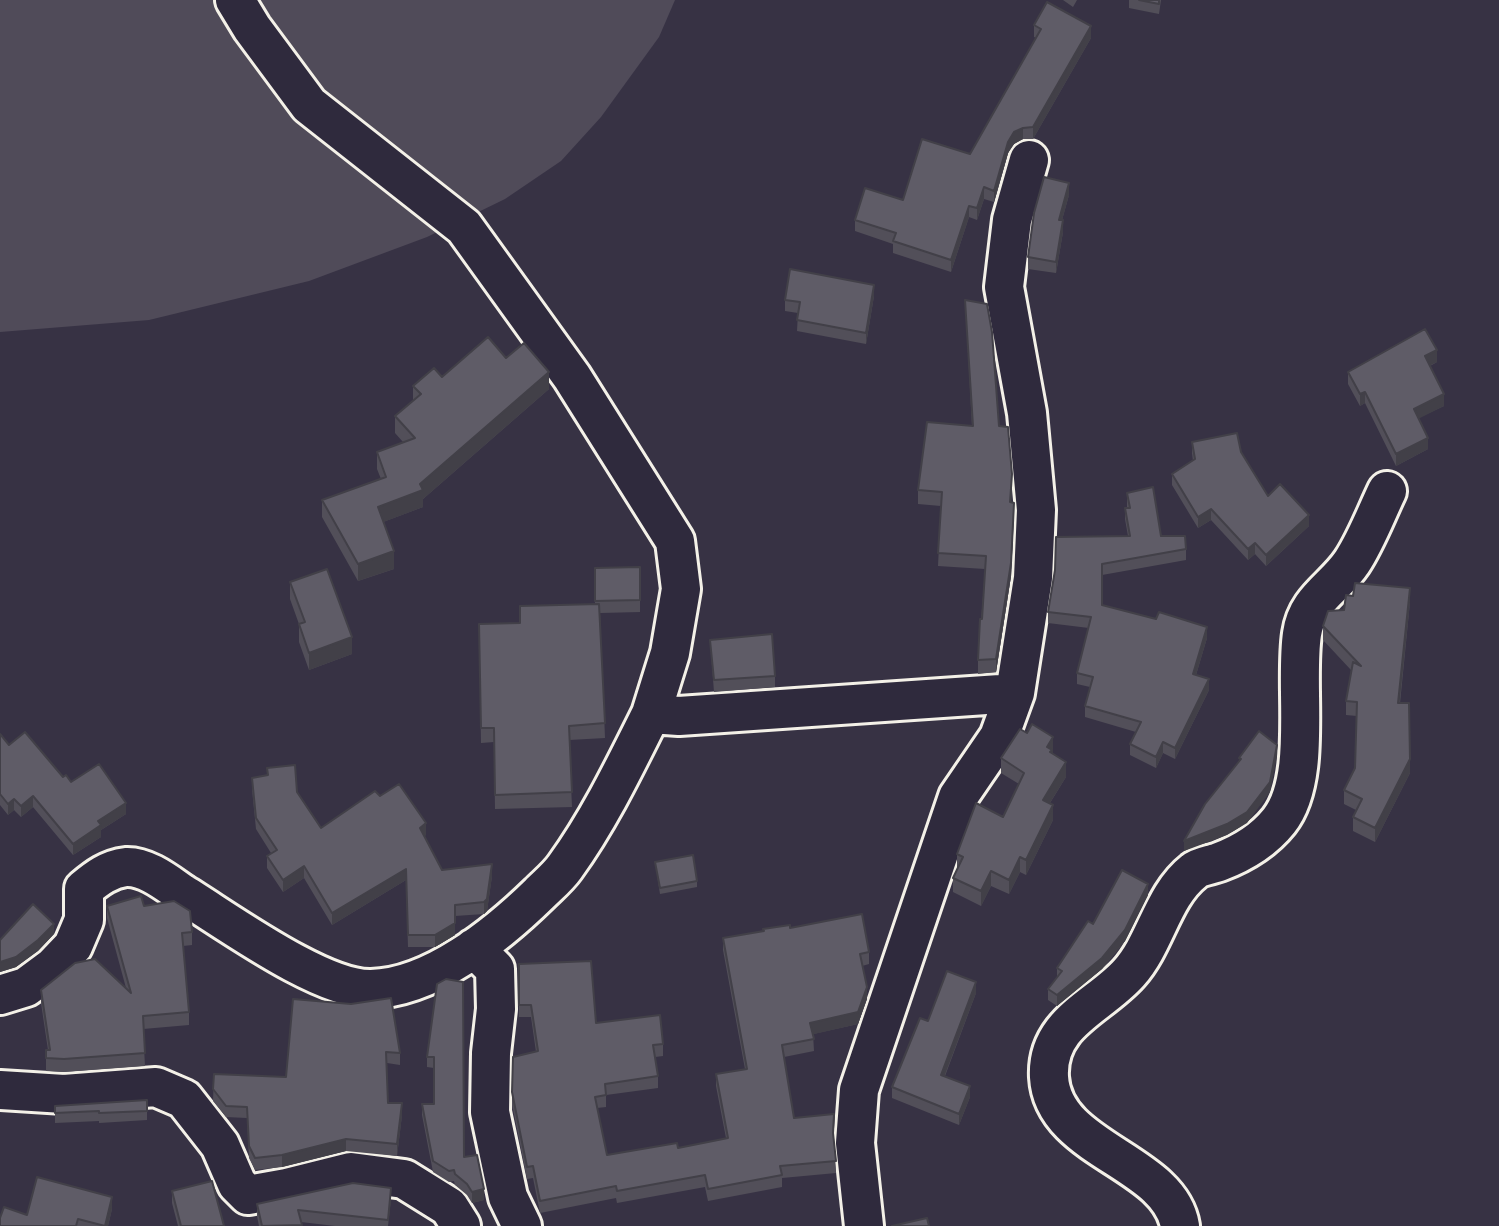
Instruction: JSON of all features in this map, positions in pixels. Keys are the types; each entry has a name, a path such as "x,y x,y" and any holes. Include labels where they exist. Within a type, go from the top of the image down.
{"street":[{"path":"0,995 26,987 53,967 73,946 84,920 84,889 102,874 128,867 155,875 282,956 337,983 370,989 404,983 436,971 474,948 515,917 564,870 609,798 651,714 670,653 681,589 676,541 572,377 464,227 309,105 252,28 235,0"},
{"path":"864,1226 855,1143 859,1090 958,797 999,737 1015,693 1033,578 1036,510 1027,413 1003,287 1012,220 1029,160"},
{"path":"1180,1226 1164,1192 1077,1130 1054,1104 1049,1076 1053,1050 1067,1024 1130,973 1179,886 1195,869 1219,862 1258,844 1280,819 1293,791 1299,751 1302,633 1314,601 1340,578 1354,560 1387,491"},
{"path":"651,714 679,716 1015,693"},
{"path":"474,948 495,969 496,1009 491,1053 490,1112 509,1197 522,1226"},
{"path":"0,1090 64,1094 156,1087 184,1100 220,1145 236,1184 248,1195 351,1172 404,1179 449,1207 461,1226"}],"shaded area":[{"path":"0,0 675,0 659,37 601,117 561,161 505,199 427,237 309,281 149,320 0,332"}],"building":[{"path":"1139,0 1159,0 1159,4"},
{"path":"1047,2 1091,26 1033,127 1014,132 1008,142 994,191 984,187 977,208 969,206 951,260 893,241 896,233 855,220 865,188 903,200 922,139 970,154 1041,29 1034,25"},
{"path":"1044,177 1069,183 1059,220 1063,220 1056,262 1028,257 1034,213"},
{"path":"790,269 874,285 866,333 797,320 800,302 785,300"},
{"path":"965,300 987,304 992,332 999,426 1008,427 1012,474 1010,502 1014,503 1011,563 996,659 978,660 986,556 938,553 942,492 918,490 927,422 973,426"},
{"path":"1425,329 1437,350 1425,356 1444,394 1414,409 1428,438 1396,454 1365,392 1360,394 1348,372"},
{"path":"488,337 506,358 524,343 549,372 420,484 423,490 378,507 394,551 358,564 322,500 386,477 377,452 415,438 395,416 421,394 413,386 434,368 442,377"},
{"path":"1237,433 1241,452 1268,496 1280,484 1309,515 1266,555 1255,543 1248,549 1211,509 1198,517 1172,474 1195,459 1192,442"},
{"path":"1153,487 1161,536 1185,536 1186,549 1102,564 1102,605 1156,619 1159,612 1207,627 1193,674 1209,679 1175,748 1163,742 1156,757 1130,744 1141,722 1085,706 1093,677 1077,673 1091,617 1048,612 1055,570 1056,537 1130,536 1125,508 1130,508 1127,493"},
{"path":"640,567 640,600 595,601 595,568"},
{"path":"327,569 352,637 309,653 299,624 305,622 290,582"},
{"path":"1355,583 1410,588 1398,703 1409,703 1410,759 1375,828 1353,817 1362,799 1344,790 1355,768 1357,702 1346,701 1353,662 1361,666 1323,626 1328,611 1344,610 1346,595 1353,596"},
{"path":"599,604 605,723 569,726 572,792 495,795 494,728 481,728 479,624 520,623 520,606"},
{"path":"772,634 775,676 714,680 710,640"},
{"path":"1032,724 1053,737 1047,747 1066,762 1043,800 1053,805 1026,860 1020,857 1009,880 991,871 981,891 953,878 963,857 957,854 976,803 1003,817 1024,773 1001,758 1020,729 1027,733"},
{"path":"1259,731 1277,745 1270,782 1247,812 1227,824 1184,841 1205,804 1241,759 1239,758"},
{"path":"25,732 63,777 66,775 71,782 99,764 126,803 98,821 101,825 73,844 33,796 21,806 14,799 8,804 0,794 0,734 9,745"},
{"path":"295,765 297,792 321,828 375,791 380,796 399,784 426,823 420,828 442,870 492,864 487,899 484,902 455,905 455,923 435,935 408,935 406,869 332,913 304,866 283,880 267,856 277,850 256,818 252,778 268,775 267,768"},
{"path":"693,855 697,881 660,888 655,862"},
{"path":"1122,870 1148,884 1125,930 1102,958 1057,995 1048,989 1062,971 1057,968 1088,921 1093,924"},
{"path":"141,896 144,906 174,901 190,911 192,932 182,933 189,1012 143,1016 145,1053 46,1058 46,1050 50,1050 41,990 75,963 95,959 131,993 107,906"},
{"path":"33,904 54,924 16,957 0,962 0,940"},
{"path":"862,914 869,952 860,954 867,987 858,1012 810,1023 814,1039 782,1045 794,1118 834,1114 836,1161 780,1166 782,1175 708,1189 705,1175 617,1191 616,1186 540,1201 533,1166 527,1167 512,1092 513,1057 538,1051 531,1005 519,1005 519,964 591,961 596,1023 660,1015 663,1044 653,1045 658,1076 605,1084 606,1095 595,1097 607,1155 677,1143 678,1148 728,1138 716,1074 747,1069 723,938"},
{"path":"947,971 976,982 941,1075 970,1086 959,1114 892,1087 920,1018 928,1021"},
{"path":"446,979 463,982 464,1157 477,1155 484,1189 472,1192 454,1170 449,1171 433,1161 422,1104 434,1104 434,1057 427,1057 437,984"},
{"path":"391,998 400,1053 386,1052 388,1103 402,1103 397,1144 346,1139 282,1155 255,1158 249,1146 247,1107 226,1106 213,1089 214,1074 286,1077 293,999 351,1004"},
{"path":"147,1100 147,1111 55,1113 55,1106"},
{"path":"37,1177 112,1197 105,1226 78,1219 76,1226 0,1226 4,1207 27,1215"},
{"path":"212,1181 224,1226 181,1226 172,1191"},
{"path":"353,1183 391,1188 388,1220 298,1210 302,1225 262,1226 257,1204"},
{"path":"927,1218 929,1226 892,1226"}]}
